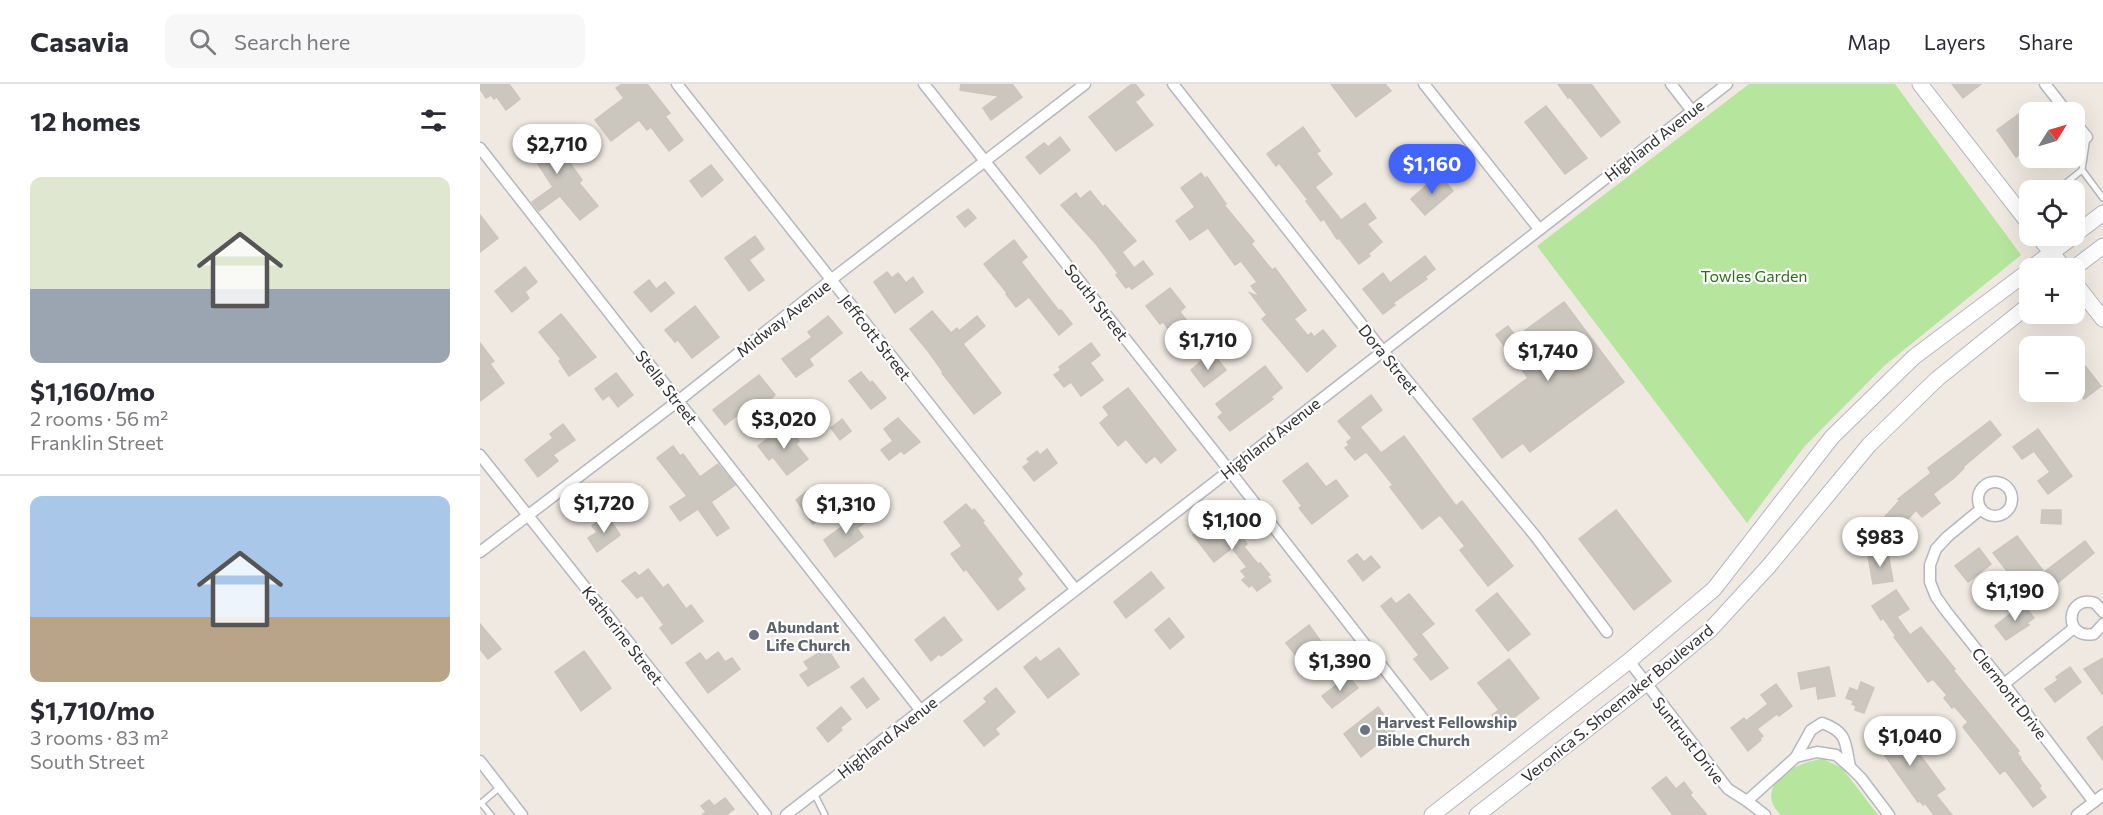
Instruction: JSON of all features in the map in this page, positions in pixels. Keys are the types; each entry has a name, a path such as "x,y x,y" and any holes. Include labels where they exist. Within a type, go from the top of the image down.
{"street":[{"name":"Jeffcott Street","path":"677,84 1075,589"},
{"name":"South Street","path":"924,84 1230,470 1424,720"},
{"name":"Midway Avenue","path":"480,552 1085,84"},
{"name":"Dora Street","path":"1173,84 1382,350 1536,537 1607,632"},
{"path":"1424,84 1539,229"},
{"path":"1671,84 1692,111"},
{"name":"Highland Avenue","path":"786,815 1726,84"},
{"path":"1920,84 2019,211"},
{"path":"2045,84 2059,102"},
{"name":"Stella Street","path":"480,148 921,711"},
{"name":"Veronica S. Shoemaker Boulevard","path":"2085,227 2103,213"},
{"path":"2046,246 2056,258"},
{"name":"Veronica S. Shoemaker Boulevard","path":"2045,258 2061,246"},
{"path":"2085,260 2103,246"},
{"name":"Veronica S. Shoemaker Boulevard","path":"1432,815 1629,662 1714,589 1832,437 1914,357 2019,277"},
{"path":"2085,296 2103,319"},
{"name":"Veronica S. Shoemaker Boulevard","path":"1477,815 1645,684 1718,622 1768,567 1869,445 1937,379 2019,313"},
{"name":"Katherine Street","path":"480,455 765,815"},
{"name":"Clermont Drive","path":"1981,509 1936,549 1930,565 1930,582 1941,604 2098,799"},
{"path":"2103,612 2095,603 2084,602 2072,612 2074,628 2083,634 2088,635 2098,631 2103,624"},
{"path":"2004,684 2074,628"},
{"path":"1629,662 1645,684"},
{"name":"Suntrust Drive","path":"1645,684 1728,789 1765,815"},
{"path":"1747,801 1796,757 1811,730 1822,723 1835,727 1844,735 1850,767"},
{"path":"1796,757 1817,752 1836,755 1861,778 1889,815"},
{"path":"480,761 522,815"},
{"path":"2077,815 2098,799"}],"lane":[{"path":"2070,180 2082,170 2087,138"},
{"path":"2082,170 2103,198"},
{"path":"491,815 480,804 500,787"},
{"path":"814,793 825,815"}],"green space":[{"name":"Towles Garden","path":"1749,84 1895,84 2021,255 1884,366 1804,447 1747,523 1537,246"},
{"path":"1823,759 1842,768 1878,815 1781,815 1773,804 1771,794 1774,785 1790,770"}],"building":[{"path":"480,84 509,84 520,99 506,110 497,97 494,99 491,95 486,98 480,89"},
{"path":"622,84 647,84 670,113 665,116 683,140 669,151 651,127 647,130 639,120 611,141 595,120 624,98 616,88"},
{"path":"961,84 1012,84 1022,97 991,120 983,108 999,96 960,90"},
{"path":"1135,84 1144,95 1135,102 1153,125 1116,151 1089,117"},
{"path":"1331,84 1385,84 1391,91 1356,117"},
{"path":"1558,84 1591,84 1620,122 1601,137"},
{"path":"1952,84 1981,84 1963,98"},
{"path":"1546,106 1587,158 1565,174 1525,122"},
{"path":"2019,114 2019,155 2016,157 1997,130"},
{"path":"535,125 555,153 560,149 582,180 579,183 598,206 580,220 560,196 539,211 532,202 553,187 538,164 546,159 528,153 516,136"},
{"path":"1303,127 1320,151 1316,153 1332,174 1315,187 1341,220 1365,203 1376,218 1367,224 1382,242 1368,254 1370,256 1359,264 1339,238 1337,239 1324,219 1321,221 1279,163 1276,166 1267,154"},
{"path":"1060,137 1070,150 1040,174 1026,157 1044,143 1048,147"},
{"path":"711,165 723,180 702,197 690,181"},
{"path":"1201,173 1205,179 1207,177 1226,204 1224,205 1254,241 1251,244 1272,270 1275,268 1306,310 1294,319 1308,336 1311,333 1314,337 1323,330 1336,346 1307,372 1262,319 1267,315 1250,293 1260,297 1251,286 1257,282 1241,261 1235,265 1208,228 1190,240 1176,221 1195,207 1181,188"},
{"path":"1439,174 1453,191 1425,215 1411,199"},
{"path":"1090,191 1136,241 1122,252 1134,268 1143,261 1153,274 1132,289 1129,286 1126,288 1116,275 1118,273 1096,244 1061,205 1076,193 1080,199"},
{"path":"968,209 976,218 965,227 957,217"},
{"path":"480,215 498,238 480,252"},
{"path":"755,236 764,249 749,260 764,280 749,291 725,258"},
{"path":"1014,240 1027,257 1021,262 1072,324 1059,335 1029,297 1016,307 984,264"},
{"path":"1425,256 1435,269 1425,277 1427,279 1393,303 1395,305 1383,314 1363,289 1383,273 1390,283"},
{"path":"525,267 537,282 525,292 529,298 512,312 495,291"},
{"path":"887,272 892,278 898,273 906,283 913,277 923,292 895,313 874,282"},
{"path":"649,280 656,289 665,282 674,293 651,312 634,292"},
{"path":"1170,288 1185,307 1180,312 1199,337 1184,349 1163,322 1160,324 1146,306"},
{"path":"1564,302 1624,382 1530,452 1523,443 1502,458 1473,419 1528,378 1496,335 1508,326 1516,337"},
{"path":"695,306 719,337 692,358 678,340 675,342 665,330"},
{"path":"932,311 951,333 957,328 959,331 977,316 985,326 963,344 1001,393 974,414 910,329"},
{"path":"561,314 596,357 569,376 559,361 561,359 539,332"},
{"path":"828,316 842,333 809,359 813,365 796,377 782,359 812,337 808,332"},
{"path":"480,343 494,361 490,364 504,383 480,401"},
{"path":"1091,343 1100,355 1090,363 1103,380 1081,396 1071,382 1064,387 1054,375 1061,370 1059,367"},
{"path":"1216,357 1226,370 1204,387 1191,370 1205,358 1208,363"},
{"path":"1265,366 1282,388 1271,397 1273,399 1230,431 1218,417 1223,413 1216,404"},
{"path":"2085,366 2101,386 2085,398"},
{"path":"861,372 886,398 871,409 849,381"},
{"path":"616,373 633,395 618,407 609,395 603,400 595,389"},
{"path":"759,375 775,395 764,404 759,398 725,425 713,410"},
{"path":"1128,388 1176,450 1161,463 1155,456 1146,463 1126,439 1118,446 1100,423 1109,415 1103,407"},
{"path":"1371,395 1382,410 1360,427 1381,453 1404,436 1456,506 1462,501 1513,566 1488,586 1460,550 1465,546 1440,515 1422,529 1390,487 1393,485 1369,455 1366,452 1355,460 1345,448 1349,445 1347,442 1352,438 1338,421"},
{"path":"898,418 920,442 904,454 901,451 889,460 881,450 893,441 884,429"},
{"path":"842,419 851,431 840,440 831,428"},
{"path":"1990,421 2001,435 1933,494 1940,503 1922,517 1916,510 1886,544 1872,531 1900,500 1898,499 1931,473 1928,468"},
{"path":"563,424 575,440 553,455 558,461 538,477 525,460 553,438 550,434"},
{"path":"786,425 799,441 796,444 808,459 787,475 773,457 769,460 758,446"},
{"path":"2038,429 2072,476 2048,494 2038,481 2050,472 2034,451 2022,459 2013,447"},
{"path":"673,446 680,456 683,454 700,477 718,464 735,485 711,502 729,528 717,536 698,509 680,521 670,507 687,496 657,458"},
{"path":"1047,449 1057,463 1034,481 1023,467 1030,462 1027,459 1037,451 1040,455"},
{"path":"1307,463 1326,487 1336,480 1348,496 1312,524 1299,508 1302,506 1283,481"},
{"path":"811,488 819,499 826,494 835,506 813,524 796,500"},
{"path":"966,504 972,511 974,509 984,521 982,522 1022,574 1017,579 1025,589 998,610 966,569 964,571 951,554 962,546 944,522"},
{"path":"1616,510 1671,581 1634,610 1579,539"},
{"path":"2042,510 2061,510 2061,524 2041,523"},
{"path":"863,511 869,520 857,528 863,537 835,557 824,540"},
{"path":"607,515 620,535 597,552 588,538 597,532 592,526"},
{"path":"1218,517 1230,533 1236,529 1247,544 1244,547 1270,575 1267,576 1271,581 1257,591 1252,585 1249,587 1242,580 1246,577 1241,571 1247,567 1232,548 1214,562 1193,535"},
{"path":"2017,536 2044,572 2085,541 2094,553 2034,606 1993,553"},
{"path":"1979,548 1991,564 1968,582 1955,566"},
{"path":"1888,553 1893,581 1873,584 1868,556"},
{"path":"1357,554 1364,562 1371,556 1380,567 1363,581 1348,561"},
{"path":"648,569 663,588 668,584 686,609 691,605 703,621 672,644 660,628 664,625 642,595 637,598 622,581 635,572 639,576"},
{"path":"1151,572 1164,588 1126,618 1114,602"},
{"path":"1896,590 1909,609 1897,617 1910,635 1921,627 2019,751 2017,753 2020,759 2041,786 2039,788 2046,797 2033,807 2005,770 2000,774 1963,727 1968,722 1954,706 1952,708 1944,698 1947,695 1933,679 1928,682 1872,606"},
{"path":"1497,593 1530,634 1508,651 1476,610"},
{"path":"1409,594 1434,624 1421,634 1448,668 1431,680 1414,659 1419,655 1381,606 1391,598 1396,604"},
{"path":"2023,604 2034,618 2027,623 2029,625 2006,640 1995,626"},
{"path":"944,617 962,640 931,661 915,640"},
{"path":"1169,618 1184,637 1170,649 1155,630"},
{"path":"480,624 501,649 488,659 480,649"},
{"path":"1309,625 1322,643 1309,653 1305,648 1296,656 1286,643"},
{"path":"827,648 839,667 808,686 800,675 809,669 804,662"},
{"path":"1059,648 1079,674 1048,698 1024,667 1036,657 1040,662"},
{"path":"584,651 611,688 581,711 555,672"},
{"path":"718,652 725,662 732,658 740,669 708,693 686,663 700,653 706,661"},
{"path":"2103,658 2103,695 2084,669"},
{"path":"1509,659 1539,698 1502,727 1492,715 1499,710 1478,683"},
{"path":"1829,667 1835,696 1818,699 1816,686 1801,689 1798,673"},
{"path":"2070,667 2081,682 2055,702 2045,689 2058,680 2056,677"},
{"path":"1348,676 1358,688 1332,708 1322,696"},
{"path":"863,678 879,699 867,708 851,687"},
{"path":"1861,682 1874,688 1864,713 1855,710 1856,706 1852,704 1854,701 1846,698 1850,688 1858,691"},
{"path":"1776,684 1792,706 1757,729 1763,736 1748,751 1731,728 1744,718 1746,721 1768,704 1761,695"},
{"path":"996,688 1015,712 995,729 999,734 984,746 964,721 987,702 984,698"},
{"path":"841,707 851,719 828,742 817,728"},
{"path":"1378,707 1395,730 1361,757 1344,734"},
{"path":"1895,721 1945,789 1936,795 1952,815 1934,815 1925,803 1923,805 1920,801 1918,802 1873,739 1875,737 1870,731 1880,723 1885,729"},
{"path":"2103,726 2103,760 2087,738"},
{"path":"1666,777 1676,789 1684,782 1692,793 1690,795 1707,815 1673,815 1652,788"},
{"path":"725,798 734,809 726,815 702,815 706,812 701,806 709,800 714,806"}],"place":[{"name":"Abundant Life Church","path":"754,635"},
{"name":"Harvest Fellowship Bible Church","path":"1365,730"}]}
